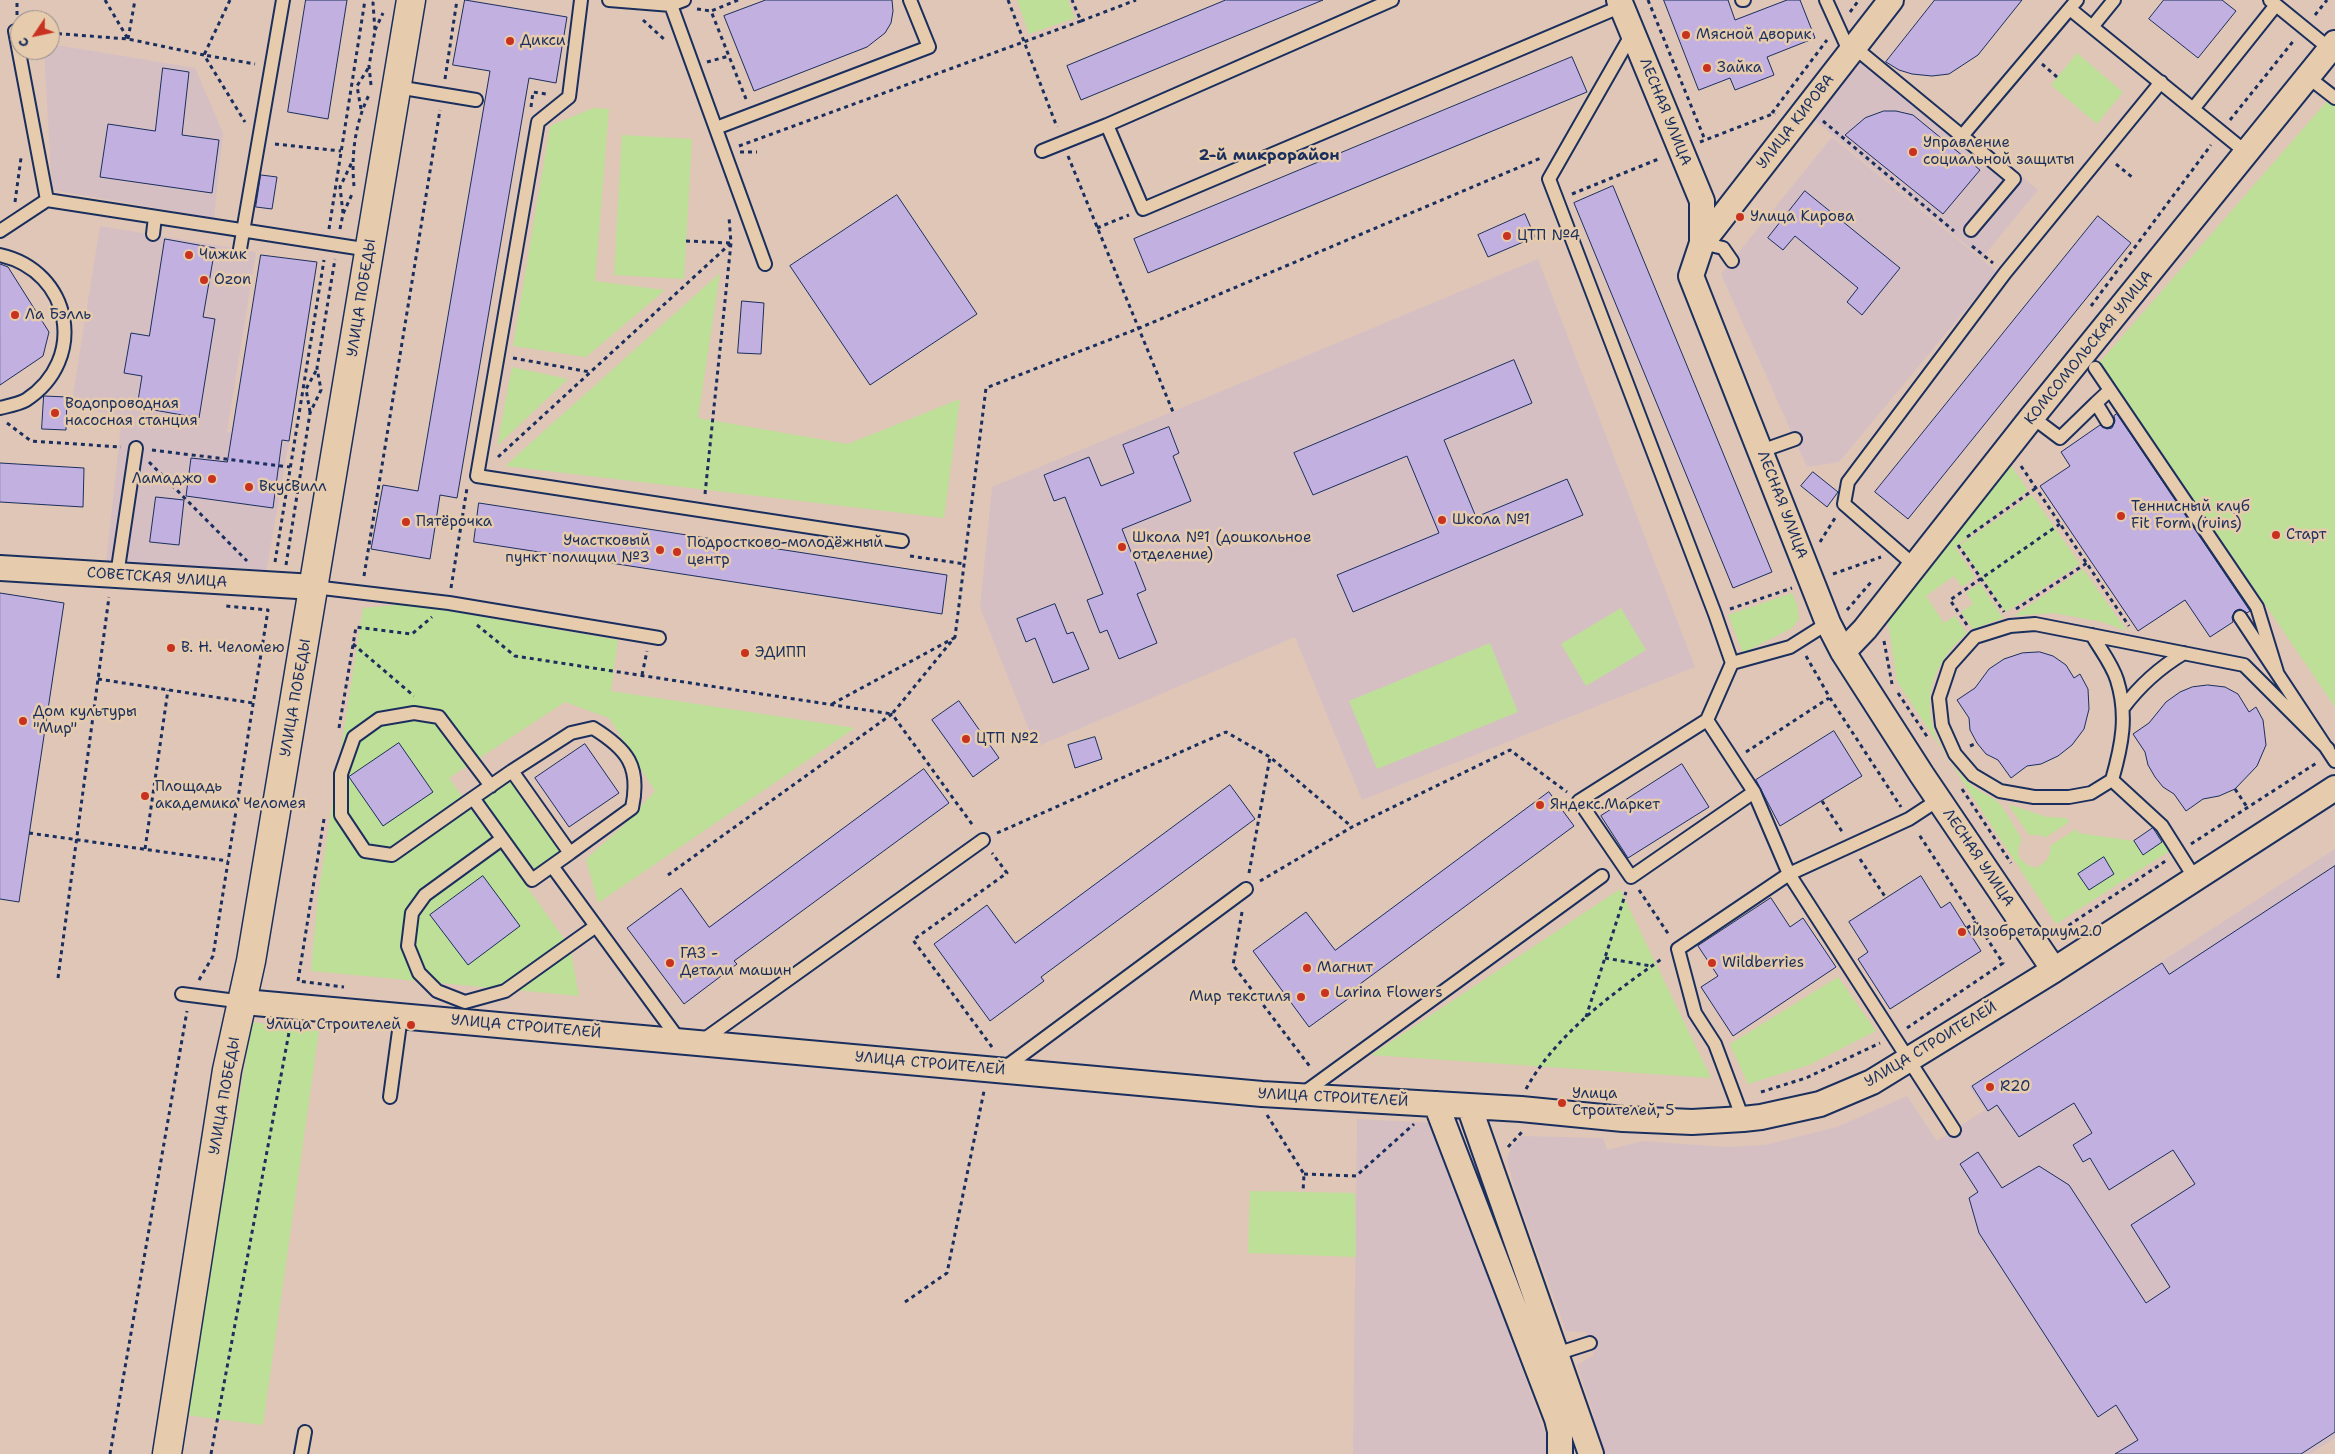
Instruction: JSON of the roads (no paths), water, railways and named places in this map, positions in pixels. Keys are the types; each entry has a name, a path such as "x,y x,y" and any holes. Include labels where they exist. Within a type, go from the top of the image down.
{"street":[{"name":"УЛИЦА КИРОВА","path":"1702,243 1891,0"},
{"name":"УЛИЦА ПОБЕДЫ","path":"167,1454 227,1070 244,1002 397,86 399,3"},
{"name":"ЛЕСНАЯ УЛИЦА","path":"1620,3 1702,201 1702,243 1691,276 1828,623 1843,652 1938,800 2054,970"},
{"name":"КОМСОМОЛЬСКАЯ УЛИЦА","path":"1843,652 1865,630 1907,558 2006,451 2332,46"},
{"name":"СОВЕТСКАЯ УЛИЦА","path":"0,568 113,586 314,587"},
{"name":"УЛИЦА СТРОИТЕЛЕЙ","path":"244,1002 690,1042 993,1076 1692,1122 1740,1110 1762,1118 1820,1104 1872,1082 2196,880 2335,788"},
{"path":"1436,1104 1557,1419 1560,1454"},
{"path":"1469,1106 1509,1204 1556,1354 1591,1454"}],"lane":[{"path":"240,249 282,0"},
{"path":"582,0 569,97 538,122 477,476 902,541"},
{"path":"609,0 669,3 684,0"},
{"path":"716,128 929,47 910,0"},
{"path":"1042,151 1107,125 1392,0"},
{"path":"1826,0 1837,28 1852,50 2014,179 1970,230"},
{"path":"2092,27 2114,0"},
{"path":"669,3 765,264"},
{"path":"1107,125 1143,209 1620,3"},
{"path":"2193,108 2273,3 2304,28 2332,46"},
{"path":"1962,136 2073,4 2092,27 2247,153"},
{"path":"1633,32 1549,179 1732,663 1707,720 1579,801 1631,877 1754,792"},
{"path":"21,60 46,200"},
{"path":"2308,77 2335,98"},
{"path":"1907,558 1844,504 1848,482 2005,273 2161,82"},
{"path":"397,86 476,100"},
{"path":"0,231 46,200 66,198 155,217 370,250"},
{"path":"152,234 155,217"},
{"path":"1702,243 1723,248 1732,261"},
{"path":"0,255 17,259 32,268 55,292 66,328 63,353 48,382 24,401 0,408"},
{"path":"2095,368 2257,607 2277,672"},
{"path":"2032,417 2060,438 2110,390"},
{"path":"2096,403 2107,421"},
{"path":"1761,452 1795,439"},
{"path":"113,586 136,448"},
{"path":"314,587 361,594 449,602 654,637"},
{"path":"2240,617 2331,755"},
{"path":"2092,635 2116,678 2123,708 2124,731 2112,780 2091,793 2069,797 2034,797 2000,791 1973,775 1956,754 1942,725 1939,698 1950,665 1975,637 2008,620 2035,624 2092,635 2142,645 2184,653 2244,665 2331,755"},
{"path":"1732,663 1798,642 1828,623"},
{"path":"2123,708 2137,689 2160,668 2184,653"},
{"path":"473,798 532,880 632,808 636,789 633,767 614,741 592,728 571,733 512,770 490,786 392,855 365,850 341,815 341,774 354,737 378,719 414,713 439,717 490,786"},
{"path":"1707,720 1754,792 1789,874 1954,1130"},
{"path":"512,770 570,853"},
{"path":"2112,780 2162,826 2196,880"},
{"path":"1740,1110 1715,1044 1695,1013 1678,949 1789,874 1909,819 1938,800"},
{"path":"502,839 425,895 412,913 408,946 419,973 437,991 465,1002 505,991 596,926"},
{"path":"552,866 596,926 690,1042 983,840"},
{"path":"1299,1096 1602,876"},
{"path":"993,1076 1246,889"},
{"path":"186,994 244,1002"},
{"path":"390,1097 400,1016"},
{"path":"1556,1354 1590,1343"},
{"path":"301,1454 305,1432"}],"place":[{"name":"Мясной дворик","path":"1686,35"},
{"name":"Дикси","path":"510,41"},
{"name":"Зайка","path":"1707,68"},
{"name":"Управление социальной защиты","path":"1913,152"},
{"name":"Улица Кирова","path":"1740,217"},
{"name":"ЦТП №4","path":"1507,236"},
{"name":"Чижик","path":"189,255"},
{"name":"Ozon","path":"204,280"},
{"name":"Ла Бэлль","path":"15,315"},
{"name":"Водопроводная насосная станция","path":"55,413"},
{"name":"Ламаджо","path":"212,479"},
{"name":"ВкусВилл","path":"249,487"},
{"name":"Теннисный клуб Fit Form (ruins)","path":"2121,516"},
{"name":"Школа №1","path":"1442,520"},
{"name":"Пятёрочка","path":"406,522"},
{"name":"Старт","path":"2276,535"},
{"name":"Школа №1 (дошкольное отделение)","path":"1122,547"},
{"name":"Участковый пункт полиции №3","path":"660,550"},
{"name":"Подростково-молодёжный центр","path":"677,552"},
{"name":"В. Н. Челомею","path":"171,648"},
{"name":"ЭДИПП","path":"745,653"},
{"name":"Дом культуры \"Мир\"","path":"23,721"},
{"name":"ЦТП №2","path":"966,739"},
{"name":"Площадь академика Челомея","path":"145,796"},
{"name":"Яндекс.Маркет","path":"1540,805"},
{"name":"Изобретариум2.0","path":"1962,932"},
{"name":"ГАЗ - Детали машин","path":"670,963"},
{"name":"Wildberries","path":"1712,963"},
{"name":"Магнит","path":"1307,968"},
{"name":"Larina Flowers","path":"1325,993"},
{"name":"Мир текстиля","path":"1301,997"},
{"name":"Улица Строителей","path":"411,1025"},
{"name":"R20","path":"1990,1087"},
{"name":"Улица Строителей, 5","path":"1562,1103"}],"district":[{"name":"2-й микрорайон","path":"1269,156"}]}
